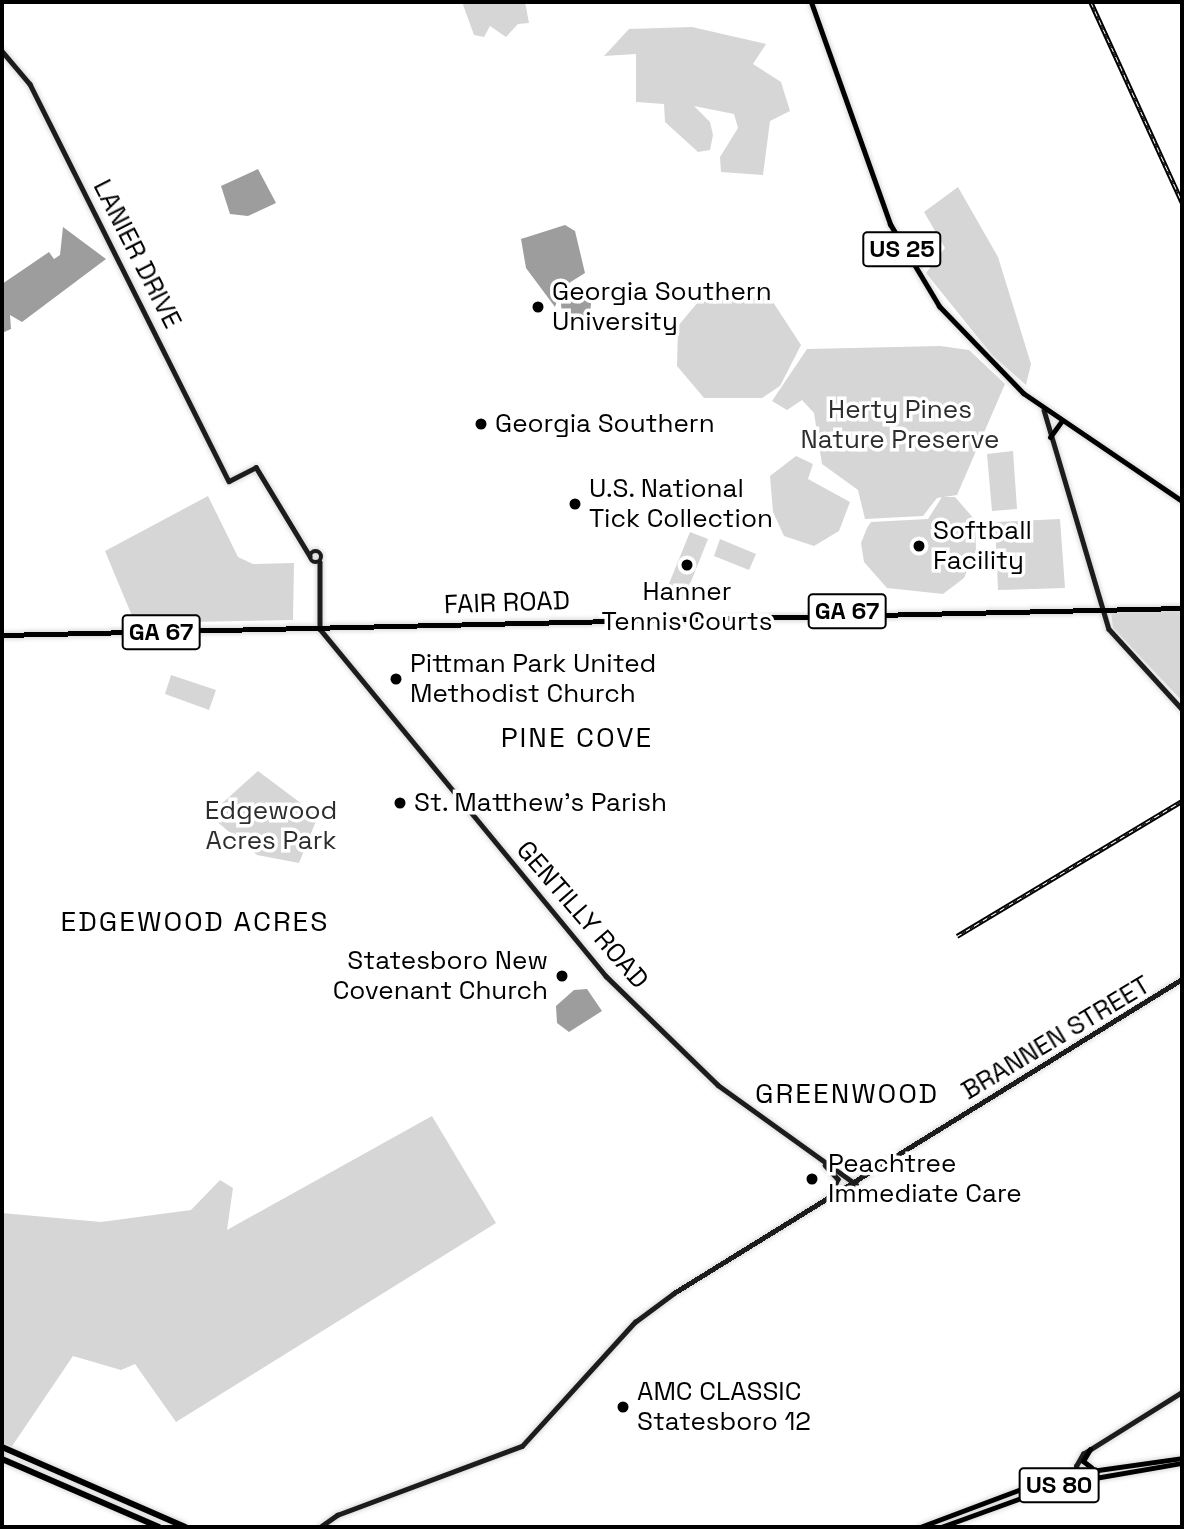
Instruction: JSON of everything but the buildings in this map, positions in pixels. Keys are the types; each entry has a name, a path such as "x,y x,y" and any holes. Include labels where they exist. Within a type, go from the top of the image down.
{"highway":[{"path":"2,1447 185,1527"},
{"path":"2,1459 159,1527"}],"main road":[{"name":"US 25","path":"811,2 900,246 960,334 1044,410 1182,502"},
{"path":"1050,437 1061,422"},
{"name":"FAIR ROAD","path":"2,635 320,629 1101,606 1182,608"},
{"path":"1090,1449 1083,1461 1092,1468"},
{"name":"US 80","path":"937,1525 1076,1471 1182,1461"},
{"name":"US 80","path":"920,1527 937,1525 1078,1480 1182,1461"}],"street":[{"name":"LANIER DRIVE","path":"2,51 30,84 229,481 256,467 296,543 306,550"},
{"path":"1044,410 1101,606 1120,645 1182,709"},
{"path":"306,550 314,551"},
{"path":"306,550 317,565"},
{"path":"310,556 314,551"},
{"path":"314,551 320,629"},
{"name":"GENTILLY ROAD","path":"320,629 606,976 718,1085 856,1184"},
{"name":"BRANNEN STREET","path":"320,1527 337,1515 522,1446 635,1322 1182,979"},
{"path":"805,1148 838,1179 823,1203"},
{"path":"1078,1480 1076,1471 1090,1449 1182,1392"}],"green space":[{"path":"462,2 525,2 529,23 518,24 506,37 490,26 484,37 474,35"},
{"path":"692,27 766,44 753,64 781,82 790,111 770,121 763,175 721,172 720,157 738,128 734,114 694,106 710,122 713,135 710,150 698,152 665,122 664,104 636,102 636,54 604,56 629,29"},
{"path":"958,187 998,257 1031,364 1026,385 992,355 926,273 945,248 924,212"},
{"path":"769,296 801,345 780,386 762,398 704,398 677,366 678,326 698,302"},
{"name":"Herty Pines Nature Preserve","path":"940,346 969,350 1005,384 957,495 937,498 923,516 865,519 858,490 822,464 814,413 802,400 787,410 772,401 807,349"},
{"path":"1013,451 1017,509 992,511 987,454"},
{"path":"796,456 813,464 808,479 850,502 839,531 814,546 784,536 773,512 770,476"},
{"path":"208,496 238,557 253,564 294,563 293,620 135,623 105,551"},
{"name":"Softball Facility","path":"942,497 955,497 975,520 976,550 964,578 943,594 887,588 864,562 861,543 867,528 871,522 928,519"},
{"path":"1060,519 1065,588 998,590 995,522"},
{"name":"Hanner Tennis Courts","path":"690,532 708,539 684,599 666,591"},
{"path":"720,539 756,554 749,570 714,556"},
{"path":"1135,609 1182,611 1182,701 1113,628 1111,613"},
{"path":"171,675 216,690 209,710 165,694"},
{"name":"Edgewood Acres Park","path":"258,771 318,816 299,863 257,855 209,815"},
{"path":"432,1116 496,1223 176,1422 135,1364 121,1370 73,1356 2,1461 2,1213 101,1222 191,1210 220,1180 233,1188 227,1230"}],"shaded area":[{"path":"258,169 276,203 248,216 230,214 221,186"},
{"path":"565,225 575,231 585,273 561,288 555,307 526,268 521,239"},
{"path":"63,227 106,259 22,322 10,315 11,329 2,333 2,284 49,252 54,259 60,255"},
{"path":"576,289 582,290 590,298 590,310 582,318 576,319 570,318 562,310 561,304 562,298 570,290"},
{"path":"587,989 602,1011 569,1032 557,1023 556,1006 574,990"}],"railway":[{"path":"1091,2 1182,202"},
{"path":"957,936 1182,801"}],"place":[{"name":"Georgia Southern University","path":"538,307"},
{"name":"Georgia Southern","path":"481,424"},
{"name":"U.S. National Tick Collection","path":"575,504"},
{"name":"Softball Facility","path":"919,546"},
{"name":"Hanner Tennis Courts","path":"687,565"},
{"name":"Pittman Park United Methodist Church","path":"396,679"},
{"name":"St. Matthew's Parish","path":"400,803"},
{"name":"Statesboro New Covenant Church","path":"562,976"},
{"name":"Peachtree Immediate Care","path":"812,1179"},
{"name":"AMC CLASSIC Statesboro 12","path":"623,1407"}],"district":[{"name":"PINE COVE","path":"577,737"},
{"name":"EDGEWOOD ACRES","path":"195,921"},
{"name":"GREENWOOD","path":"847,1093"}]}
